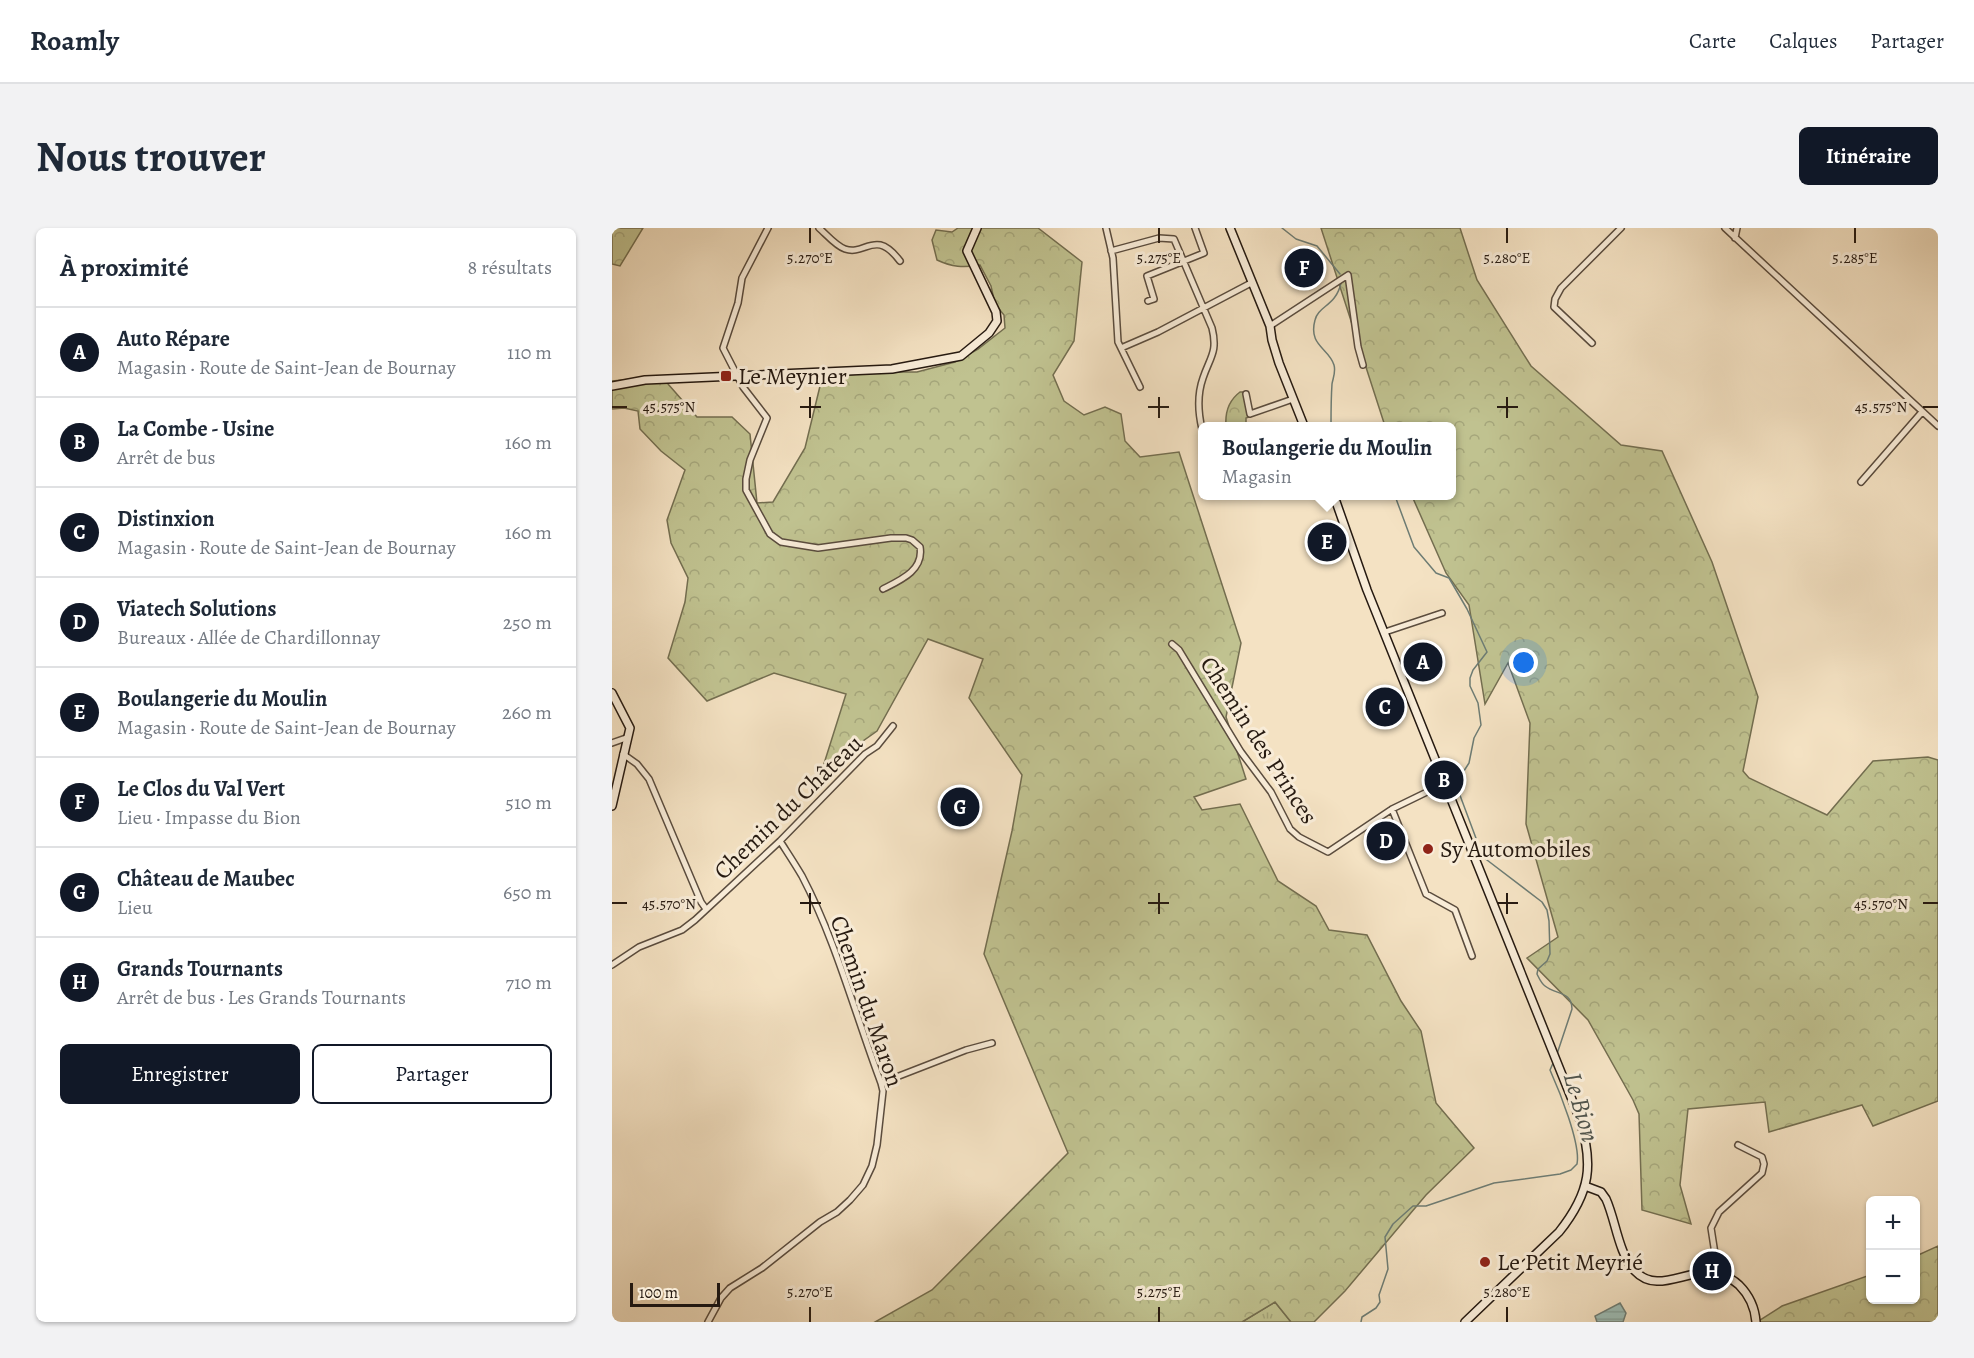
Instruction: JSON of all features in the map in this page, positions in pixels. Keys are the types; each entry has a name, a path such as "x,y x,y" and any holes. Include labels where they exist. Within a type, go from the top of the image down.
{"main road":[{"path":"612,386 645,380 892,369 961,356 989,333 997,321 996,312 967,250 976,228"},
{"path":"1230,228 1270,326 1272,340 1302,422"},
{"path":"1336,500 1367,590 1579,1117 1587,1144 1589,1165 1585,1186 1572,1216 1559,1232 1465,1322"},
{"path":"612,693 630,728 612,806"},
{"path":"1585,1186 1601,1192 1606,1199 1628,1261 1641,1276 1648,1280 1660,1281 1701,1272 1718,1272 1731,1279 1746,1294 1752,1305 1756,1322"}],"street":[{"path":"768,228 742,278 738,303 723,348 736,375 767,418 750,460 746,490 770,534 781,542 818,548 891,538 912,540 920,546 918,565 901,580 883,589"},
{"path":"819,228 845,249 853,249 875,239 884,240 891,245 900,261"},
{"path":"1106,228 1111,251 1118,342 1140,387"},
{"path":"1148,301 1154,299 1147,276 1204,253 1195,228"},
{"path":"1592,343 1554,308 1555,299 1561,288 1620,228"},
{"path":"1725,228 1938,426"},
{"path":"1735,238 1737,228"},
{"path":"1111,251 1160,238 1174,239 1215,342 1214,355 1202,380 1198,403 1202,422"},
{"path":"1270,326 1348,275 1358,347 1363,365"},
{"path":"1121,348 1158,332 1251,283"},
{"path":"1246,394 1250,414 1293,399"},
{"path":"1861,482 1922,412"},
{"path":"1385,632 1442,613"},
{"name":"Chemin des Princes","path":"1172,644 1179,650 1251,767 1263,778 1290,829 1299,837 1328,852 1392,809 1446,785"},
{"name":"Chemin du Château","path":"612,965 639,947 682,930 780,841 865,754 877,746 893,726"},
{"path":"612,743 626,738"},
{"path":"623,754 637,764 649,779 706,909"},
{"path":"1392,809 1426,894 1455,910 1472,956"},
{"name":"Chemin du Maron","path":"708,1322 721,1298 730,1288 762,1268 804,1233 837,1212 850,1200 863,1185 872,1166 877,1145 883,1090 881,1083 839,962 811,895 780,841"},
{"path":"881,1083 966,1050 992,1043"},
{"path":"1718,1272 1711,1228 1719,1212 1762,1173 1764,1164 1762,1157 1738,1145"}],"green space":[{"path":"612,228 643,228 620,266 612,264"},
{"path":"958,228 1038,228 1082,262 1074,341 1053,375 1064,401 1084,415 1105,407 1121,414 1125,441 1140,457 1179,452 1241,643 1226,717 1246,779 1194,797 1202,810 1240,804 1278,881 1316,906 1329,930 1367,935 1401,1001 1421,1031 1436,1103 1474,1148 1426,1195 1345,1291 1314,1322 1291,1322 1275,1302 1242,1322 875,1322 932,1290 1068,1153 984,954 1012,831 1022,775 969,698 983,659 928,639 877,731 822,770 846,694 774,673 707,701 668,658 685,602 688,578 671,543 667,520 685,470 661,451 640,429 638,411 624,408 612,409 612,381 661,376 697,417 732,417 750,434 757,503 773,502 805,448 821,382 826,377 880,372 917,372 955,362 978,349 1005,328 1004,315 995,304 991,286 980,265 958,266 937,260 932,240 936,230 952,232"},
{"path":"1321,228 1460,228 1477,280 1531,366 1621,445 1662,451 1712,562 1758,697 1743,771 1749,778 1827,815 1873,761 1928,757 1938,760 1938,1101 1873,1126 1862,1105 1769,1132 1765,1102 1688,1109 1680,1185 1691,1224 1642,1210 1639,1114 1633,1100 1588,1020 1527,958 1558,937 1526,824 1530,723 1508,663 1485,704 1469,605 1446,573 1414,500 1456,500 1456,422 1384,422"},
{"path":"1240,392 1244,392 1249,417 1246,418 1246,422 1226,422 1228,408"},
{"path":"1938,1246 1938,1322 1757,1322 1782,1306 1866,1276 1866,1304 1920,1304 1920,1254"},
{"path":"1275,1302 1291,1322 1242,1322"}],"water":[{"path":"1620,1303 1626,1313 1623,1322 1597,1322 1595,1316"}],"waterway":[{"name":"Le Bion","path":"1282,228 1296,239 1317,246 1340,274"},
{"name":"Le Bion","path":"1331,422 1332,384 1335,368 1314,336 1314,329 1317,315 1335,297 1341,283"},
{"name":"Le Bion","path":"1396,500 1414,547 1436,573 1449,578 1467,609 1487,652 1473,670 1470,678 1470,686 1478,703 1481,725 1474,738 1469,763 1460,777 1458,790 1483,857 1542,902 1547,910 1550,954 1547,961 1538,969 1537,974 1545,986 1566,996 1572,1009 1557,1054"},
{"name":"Le Bion","path":"1361,1322 1362,1317 1376,1308 1380,1302 1379,1295 1388,1269 1385,1237 1393,1224 1413,1206 1426,1206 1494,1183 1560,1174 1571,1170 1577,1164 1573,1131 1550,1070 1554,1061"}],"place":[{"name":"Le Clos du Val Vert","path":"1304,268"},
{"name":"Le Meynier","path":"726,376"},
{"name":"Boulangerie du Moulin","path":"1327,542"},
{"name":"Auto Répare","path":"1423,662"},
{"name":"Distinxion","path":"1385,707"},
{"name":"La Combe - Usine","path":"1444,780"},
{"name":"Château de Maubec","path":"960,807"},
{"name":"Viatech Solutions","path":"1386,841"},
{"name":"Sy Automobiles","path":"1428,849"},
{"name":"Le Petit Meyrié","path":"1485,1262"},
{"name":"Grands Tournants","path":"1712,1271"}]}
